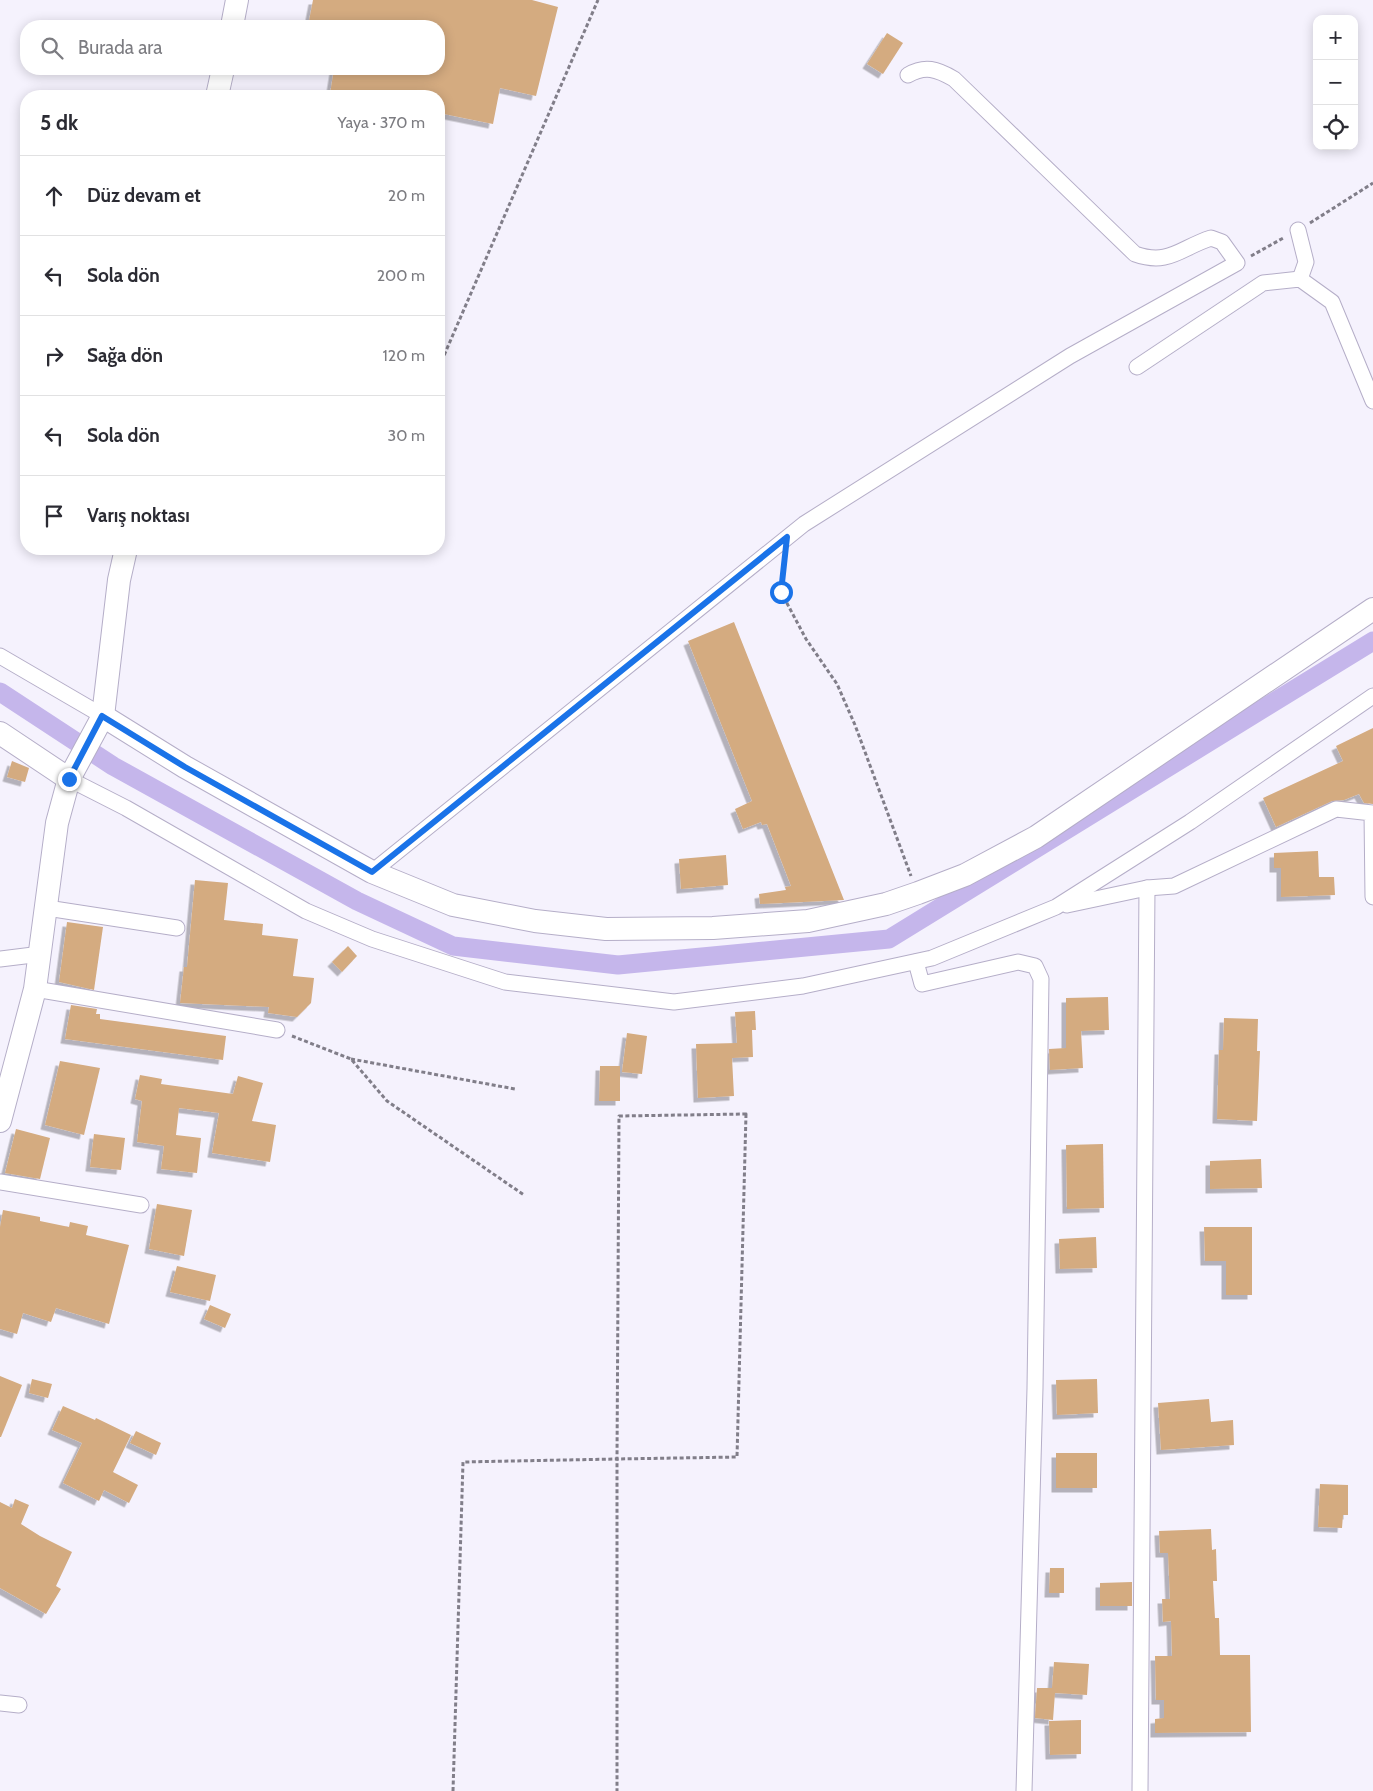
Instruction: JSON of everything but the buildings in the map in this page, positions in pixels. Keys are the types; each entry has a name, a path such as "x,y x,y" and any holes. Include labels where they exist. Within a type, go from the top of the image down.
{"street":[{"path":"233,20 237,0"},
{"path":"372,872 804,524 1070,356 1237,263 1222,242 1211,238 1165,258 1151,260 1135,254 954,79 941,71 919,69 908,75"},
{"path":"218,90 222,75"},
{"path":"1298,230 1306,262 1300,279"},
{"path":"1137,367 1263,283 1300,279 1332,302 1373,401"},
{"path":"0,1121 35,989 57,823 72,774 102,716 125,555"},
{"path":"0,656 185,767 372,872 453,905 535,921 606,929 713,928 808,921 886,904 964,875 1036,837 1373,609"},
{"path":"1056,908 1190,822 1373,696"},
{"path":"0,733 72,774 126,808 306,910 372,939 506,982 674,1002 803,986 932,958 1056,908 1147,888 1174,886 1336,809 1372,813 1373,897"},
{"path":"1140,1791 1147,888"},
{"path":"47,908 176,928"},
{"path":"0,959 41,954"},
{"path":"916,962 922,984 1018,962 1035,966 1040,979 1035,1388 1024,1791"},
{"path":"35,989 277,1030"},
{"path":"0,1182 141,1206"},
{"path":"0,1702 19,1705"}],"path":[{"path":"445,354 598,0"},
{"path":"787,537 781,592 806,639 837,684 855,725 918,893"},
{"path":"277,1030 350,1059 515,1089"},
{"path":"350,1059 386,1101 524,1194"},
{"path":"453,1791 463,1462 617,1459 737,1457 746,1114 619,1116 617,1459 617,1791"}],"waterway":[{"path":"0,692 113,766 357,901 453,946 618,965 889,939 1373,641"}],"route":[{"path":"69,779 102,716 185,767 372,872 787,537 781,592"}]}
